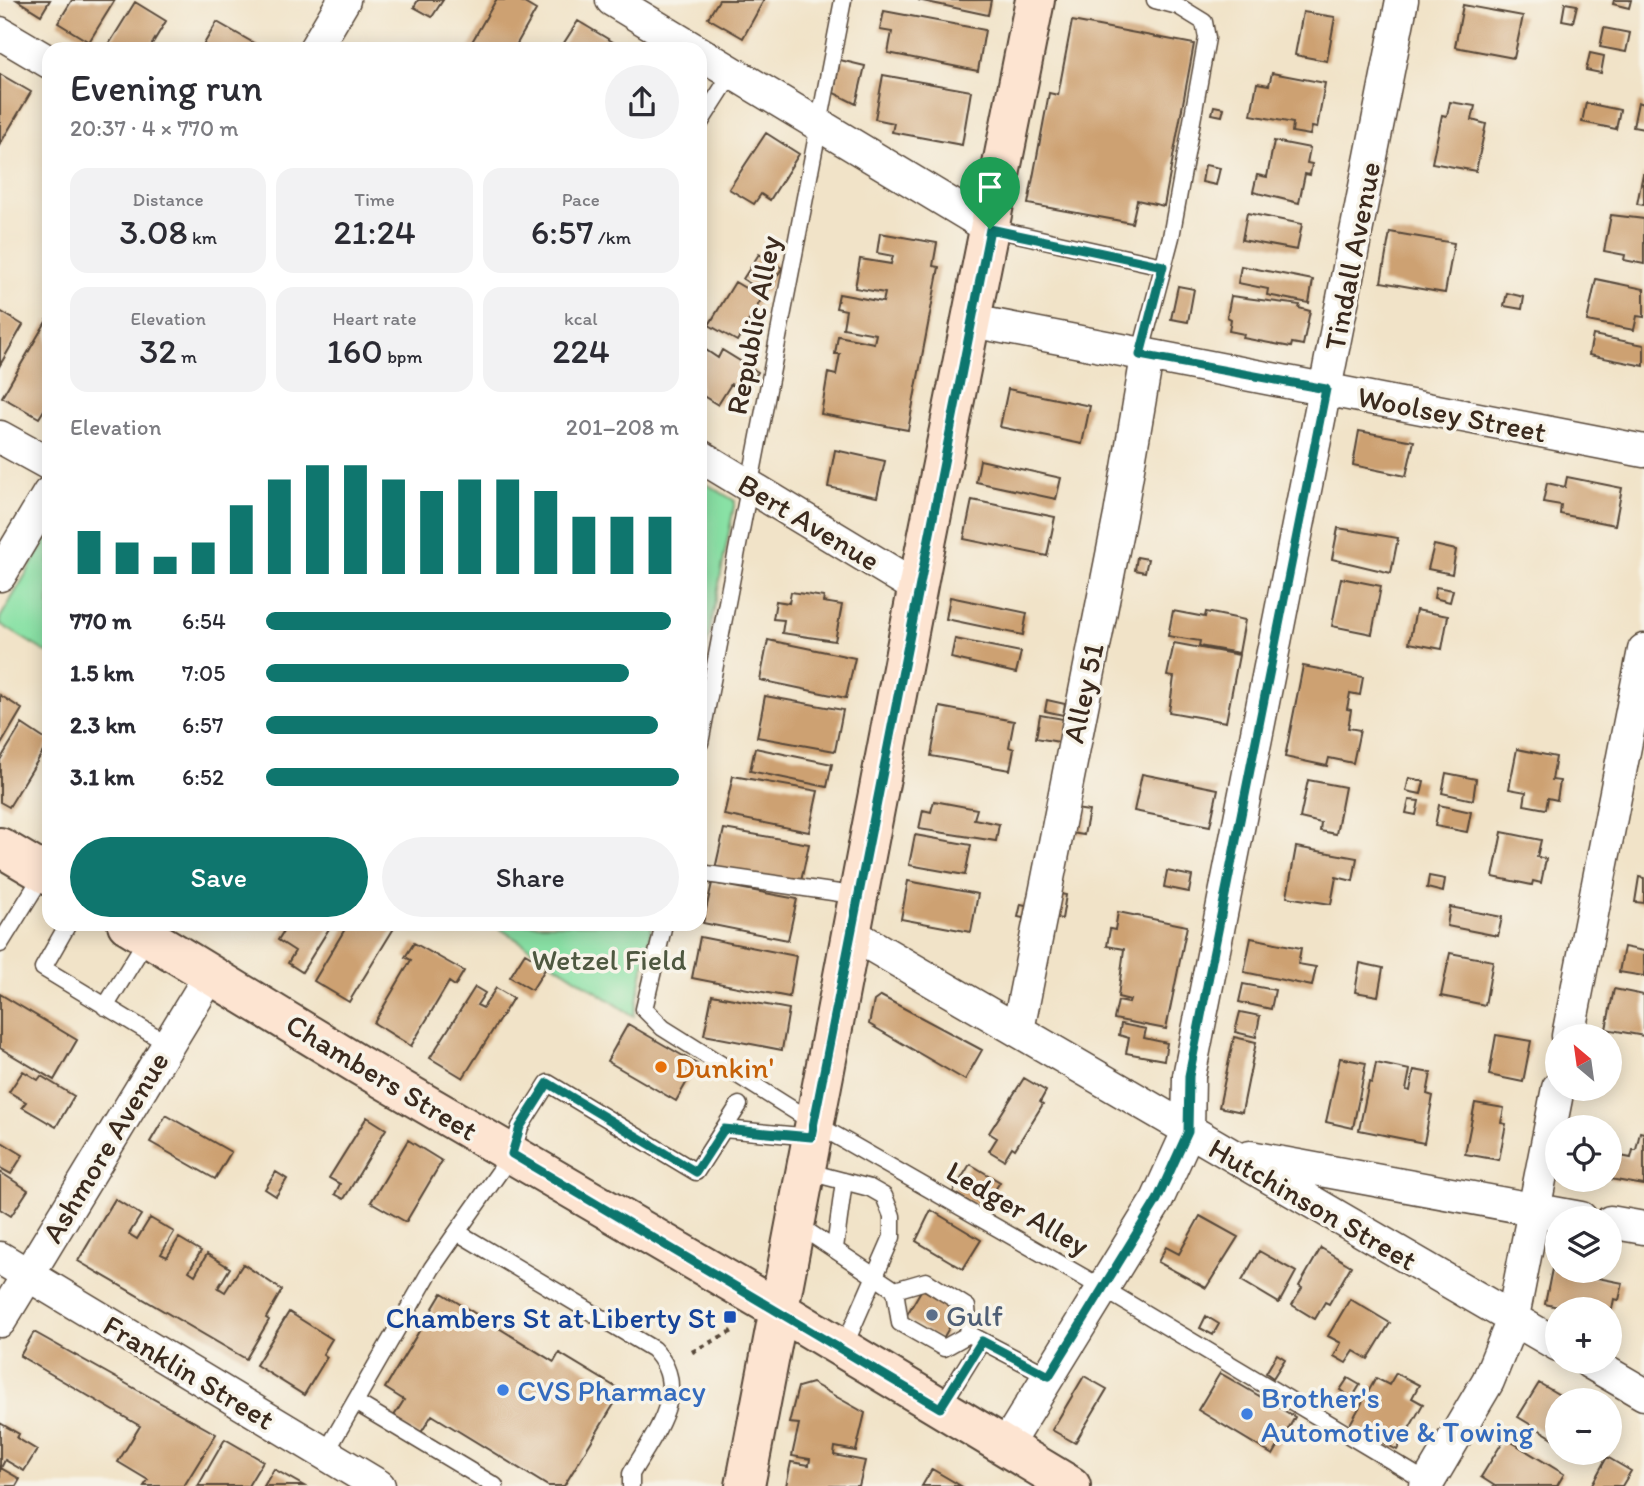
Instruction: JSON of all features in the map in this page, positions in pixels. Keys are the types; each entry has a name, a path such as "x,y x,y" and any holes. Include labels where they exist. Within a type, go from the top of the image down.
{"street":[{"path":"319,42 344,0"},
{"path":"612,0 681,42"},
{"path":"745,1486 918,588 1035,0"},
{"name":"Tindall Avenue","path":"1188,1132 1189,1076 1402,0"},
{"path":"0,33 42,58"},
{"path":"707,57 990,229"},
{"name":"Woolsey Street","path":"972,321 1644,451"},
{"name":"Alley 51","path":"1018,1030 1120,515 1144,356"},
{"path":"0,437 42,460"},
{"name":"Bert Avenue","path":"707,460 918,588"},
{"path":"0,575 42,505"},
{"path":"1570,1024 1644,650"},
{"path":"0,846 42,872"},
{"name":"Chambers Street","path":"140,931 1071,1486"},
{"name":"Hutchinson Street","path":"852,934 1512,1322 1545,1338"},
{"name":"Ashmore Avenue","path":"0,1321 211,974"},
{"path":"1429,1485 1488,1381 1512,1322 1555,1101"},
{"path":"1005,1447 1157,1200 1188,1132"},
{"path":"1228,1153 1545,1213"},
{"path":"1622,1224 1644,1228"},
{"name":"Franklin Street","path":"0,1258 379,1486"},
{"path":"1610,1374 1644,1394"}],"lane":[{"name":"Republic Alley","path":"707,707 821,126 843,0"},
{"path":"1144,356 1171,237 1207,38 1204,22 1178,6 1155,0"},
{"path":"707,112 732,73"},
{"path":"990,229 1163,266"},
{"path":"707,874 860,896"},
{"path":"0,943 42,881"},
{"path":"64,931 43,968 168,1044"},
{"path":"105,1007 138,931"},
{"name":"Ledger Alley","path":"662,931 644,1009 649,1017 810,1144 1104,1289 1429,1485"},
{"path":"325,1454 432,1268 512,1154 520,1127 548,1083 696,1172 739,1105"},
{"path":"724,1129 810,1144 844,1181 870,1188 884,1196 892,1216 892,1237 843,1349"},
{"path":"835,1248 844,1181"},
{"path":"795,1223 895,1290 900,1323 944,1348 976,1338 1049,1376"},
{"path":"457,1233 653,1349 663,1359 671,1391 670,1406 631,1474 631,1486"},
{"path":"895,1290 926,1281 967,1307 976,1338 940,1408"},
{"path":"358,1397 495,1486"}],"path":[{"path":"692,1352 736,1329"}],"green space":[{"path":"707,484 735,501 707,645"},
{"path":"42,547 42,650 0,624 0,618"},
{"name":"Wetzel Field","path":"504,931 651,931 634,1016"}],"building":[{"path":"17,0 50,0 41,15"},
{"path":"72,0 115,0 89,42 58,23"},
{"path":"418,0 443,0 432,17 414,7"},
{"path":"496,0 519,0 536,10 518,42 472,42"},
{"path":"719,0 764,0 743,38 708,18"},
{"path":"918,0 991,0 988,15"},
{"path":"1614,0 1631,0 1629,8 1613,4"},
{"path":"135,2 166,21 153,42 110,42"},
{"path":"1565,3 1577,5 1573,22 1562,20"},
{"path":"1463,5 1523,16 1514,58 1455,47"},
{"path":"884,11 985,30 978,71 888,53 892,32 880,30"},
{"path":"1303,12 1335,17 1327,61 1295,55"},
{"path":"578,21 613,42 564,42"},
{"path":"1072,21 1194,44 1164,206 1137,200 1132,223 1028,204 1049,93 1058,95"},
{"path":"217,22 252,42 205,42"},
{"path":"1604,28 1630,33 1626,52 1600,47"},
{"path":"1590,53 1604,56 1601,73 1586,70"},
{"path":"840,60 865,66 856,104 834,93"},
{"path":"1272,73 1325,83 1317,128 1312,127 1310,135 1292,132 1293,123 1251,115 1257,83 1269,85"},
{"path":"0,74 31,92 0,144"},
{"path":"883,75 971,91 962,145 892,132 894,123 875,119"},
{"path":"1450,102 1475,106 1472,120 1486,124 1476,171 1432,163 1442,115 1447,116"},
{"path":"1638,102 1644,104 1644,129 1633,127"},
{"path":"1586,103 1620,110 1616,129 1582,122"},
{"path":"1214,106 1224,108 1222,116 1212,114"},
{"path":"766,133 799,154 770,200 761,194 754,204 729,189"},
{"path":"1274,141 1310,148 1307,163 1312,164 1310,175 1305,174 1299,203 1253,192 1257,175 1267,177"},
{"path":"1205,165 1220,168 1216,185 1202,182"},
{"path":"1644,174 1644,205 1637,204"},
{"path":"1247,213 1302,224 1297,250 1242,240"},
{"path":"1611,215 1644,219 1644,264 1624,260 1625,255 1604,251"},
{"path":"1390,232 1454,243 1445,293 1381,282"},
{"path":"880,233 937,243 933,266 939,267 908,430 821,414 828,373 836,375 840,354 835,354 838,336 874,343 876,334 843,328 846,310 836,308 839,294 883,302 885,293 855,288 860,259 891,264 893,256 877,253"},
{"path":"759,254 782,268 766,294 743,279"},
{"path":"1241,266 1313,280 1309,303 1267,295 1268,289 1238,283"},
{"path":"1596,279 1644,289 1644,317 1637,316 1634,330 1587,321"},
{"path":"735,282 762,298 737,341 709,325"},
{"path":"1178,286 1194,289 1188,322 1171,319"},
{"path":"1507,293 1524,297 1522,309 1504,306"},
{"path":"1231,296 1300,305 1299,308 1310,311 1303,345 1292,343 1291,347 1243,338 1244,334 1229,331 1231,319 1227,317"},
{"path":"0,311 23,325 0,365"},
{"path":"42,329 42,413 39,418 2,397"},
{"path":"1593,335 1644,345 1644,366 1589,355"},
{"path":"722,350 758,372 745,392 731,384 718,405 707,398 707,351 718,358"},
{"path":"1008,389 1090,406 1082,444 1000,427"},
{"path":"1359,431 1414,441 1406,476 1353,465"},
{"path":"835,450 885,461 877,497 828,487"},
{"path":"980,460 1061,478 1056,499 976,482"},
{"path":"1567,477 1622,488 1615,525 1560,514 1561,505 1543,502 1547,483 1565,487"},
{"path":"972,500 1055,517 1047,556 964,539"},
{"path":"1338,528 1398,538 1391,573 1332,559"},
{"path":"1434,545 1456,550 1452,574 1428,569"},
{"path":"1137,557 1148,559 1145,572 1135,570"},
{"path":"1341,578 1381,586 1372,634 1332,626"},
{"path":"1436,587 1453,590 1450,602 1434,598"},
{"path":"791,592 824,597 823,602 842,605 835,641 782,633 784,620 773,619 776,601 789,603"},
{"path":"950,597 1027,613 1023,635 946,619"},
{"path":"1416,610 1448,616 1442,649 1409,643"},
{"path":"1173,611 1205,617 1206,612 1245,620 1239,653 1199,646 1200,641 1168,636"},
{"path":"955,639 1021,652 1016,673 951,658"},
{"path":"768,640 855,658 846,698 760,680"},
{"path":"1174,643 1239,655 1226,722 1169,712 1174,677 1167,676"},
{"path":"1303,666 1363,677 1360,695 1350,693 1347,709 1351,710 1348,728 1360,730 1353,763 1329,758 1327,766 1285,757"},
{"path":"0,695 22,709 0,746"},
{"path":"765,696 843,710 835,751 757,737"},
{"path":"1047,700 1065,704 1063,715 1045,711"},
{"path":"940,707 1014,721 1009,747 1014,749 1010,770 931,756"},
{"path":"1040,715 1069,720 1065,743 1036,738"},
{"path":"22,724 42,737 42,753 9,807 0,802 0,760"},
{"path":"755,748 832,764 827,787 750,771"},
{"path":"1517,749 1556,757 1552,780 1560,781 1557,800 1548,798 1546,809 1524,805 1526,792 1509,789"},
{"path":"1446,773 1476,779 1473,800 1442,793"},
{"path":"1142,774 1218,789 1210,826 1134,811"},
{"path":"733,776 818,791 809,832 724,815"},
{"path":"1409,778 1424,781 1421,794 1406,791"},
{"path":"1308,780 1345,787 1336,834 1320,831 1321,823 1300,818"},
{"path":"1409,800 1419,801 1416,815 1406,813"},
{"path":"934,801 977,809 974,819 999,824 996,841 919,829 923,810 931,812"},
{"path":"1439,805 1471,812 1467,832 1435,826"},
{"path":"1069,808 1089,811 1084,835 1065,832"},
{"path":"724,829 809,844 800,886 715,869"},
{"path":"1502,832 1541,840 1537,857 1546,859 1541,883 1533,881 1532,885 1493,877"},
{"path":"915,835 971,845 965,875 909,865"},
{"path":"1296,847 1357,858 1353,881 1336,877 1331,904 1287,897"},
{"path":"1167,871 1192,876 1189,892 1164,887"},
{"path":"1429,876 1445,879 1443,892 1427,888"},
{"path":"1639,877 1644,878 1644,903 1635,902"},
{"path":"908,881 978,894 971,932 901,919"},
{"path":"712,883 797,899 788,940 707,924 707,905"},
{"path":"1050,892 1066,895 1062,919 1046,916"},
{"path":"1021,904 1030,906 1028,919 1018,917"},
{"path":"1450,907 1502,917 1498,936 1447,926"},
{"path":"1118,912 1187,926 1166,1029 1114,1019 1118,1001 1129,1003 1130,1000 1118,997 1124,949 1107,946 1110,929 1115,930"},
{"path":"284,931 328,931 302,972 288,963 295,951 278,940"},
{"path":"344,931 392,931 349,1002 314,981"},
{"path":"700,937 796,956 789,997 692,978"},
{"path":"1251,938 1301,948 1298,964 1316,967 1312,986 1244,972"},
{"path":"414,943 464,971 455,986 449,982 411,1046 374,1023 411,960 405,957"},
{"path":"1624,947 1644,951 1644,976 1619,972"},
{"path":"525,953 547,966 532,990 510,977"},
{"path":"1450,953 1493,961 1485,1005 1441,996"},
{"path":"1360,963 1383,968 1378,996 1355,992"},
{"path":"1243,984 1275,990 1271,1009 1239,1002"},
{"path":"475,987 485,993 477,1005 483,1008 496,988 513,998 463,1078 430,1058"},
{"path":"1614,989 1644,995 1644,1036 1622,1032 1622,1024 1607,1024"},
{"path":"0,994 77,1040 54,1080 0,1048"},
{"path":"712,995 789,1009 782,1050 704,1035"},
{"path":"881,996 982,1050 965,1080 869,1024 874,1001"},
{"path":"1240,1012 1260,1016 1256,1037 1235,1032"},
{"path":"628,1024 697,1064 676,1101 607,1061"},
{"path":"1121,1024 1146,1029 1144,1038 1167,1043 1164,1060 1126,1053 1129,1038 1119,1035"},
{"path":"1496,1035 1531,1041 1523,1082 1489,1075"},
{"path":"1234,1037 1256,1042 1242,1112 1219,1107"},
{"path":"1340,1058 1366,1063 1353,1128 1326,1122"},
{"path":"1376,1063 1410,1070 1406,1090 1410,1091 1414,1070 1431,1073 1427,1094 1433,1096 1424,1143 1359,1130 1369,1082 1372,1083"},
{"path":"23,1071 38,1080 41,1076 74,1096 56,1127 22,1107 26,1102 9,1092"},
{"path":"1024,1078 1046,1091 1040,1102 1043,1104 1015,1149 1012,1147 1004,1160 989,1151 997,1138 989,1133"},
{"path":"1475,1103 1504,1108 1501,1123 1506,1124 1499,1160 1465,1154"},
{"path":"166,1115 231,1152 215,1179 150,1142"},
{"path":"367,1117 386,1129 344,1199 335,1194 340,1184 329,1178"},
{"path":"1640,1132 1644,1133 1644,1185 1622,1181 1622,1156 1631,1158 1633,1150 1636,1150"},
{"path":"408,1140 442,1161 406,1222 371,1202"},
{"path":"0,1141 23,1155 11,1174 0,1168"},
{"path":"970,1164 1000,1182 982,1210 953,1192"},
{"path":"0,1172 28,1190 11,1216 0,1209"},
{"path":"276,1172 287,1179 276,1196 265,1189"},
{"path":"115,1199 141,1215 129,1234 137,1239 150,1218 174,1232 161,1254 167,1257 179,1238 201,1251 189,1271 195,1275 207,1254 230,1268 218,1288 225,1292 243,1264 282,1290 266,1318 269,1320 246,1359 78,1261"},
{"path":"931,1210 981,1240 963,1269 916,1241"},
{"path":"1200,1216 1238,1237 1206,1288 1158,1262 1166,1247 1179,1254"},
{"path":"1321,1248 1351,1266 1329,1304 1325,1302 1315,1319 1292,1305 1302,1288 1299,1286"},
{"path":"1259,1251 1296,1272 1279,1303 1242,1281"},
{"path":"1549,1283 1623,1283 1620,1297 1546,1297"},
{"name":"Gulf","path":"922,1289 959,1311 942,1340 905,1318"},
{"name":"CVS Pharmacy","path":"442,1293 554,1362 559,1353 622,1391 564,1486 548,1486 432,1415 419,1436 392,1419 404,1400 385,1388"},
{"path":"1350,1299 1390,1323 1368,1359 1354,1351 1346,1363 1334,1356 1341,1343 1328,1336"},
{"path":"289,1312 332,1339 323,1354 327,1357 304,1395 256,1365"},
{"path":"1206,1316 1219,1324 1213,1335 1200,1328"},
{"path":"34,1332 216,1434 184,1486 144,1486 148,1480 118,1462 140,1426 20,1356"},
{"path":"1277,1354 1285,1359 1273,1378 1266,1373"},
{"name":"Brother's Automotive & Towing","path":"1220,1373 1295,1417 1273,1455 1198,1410"},
{"path":"1396,1373 1419,1385 1412,1398 1423,1404 1397,1450 1350,1424 1376,1378 1389,1385"},
{"path":"1084,1376 1107,1389 1075,1443 1052,1430"},
{"path":"1348,1378 1360,1385 1352,1398 1340,1390"},
{"path":"812,1383 865,1413 856,1451 835,1447 834,1455 865,1461 859,1486 786,1486 791,1462 809,1465 810,1459 792,1456 799,1424 789,1423 798,1387"},
{"path":"1539,1383 1548,1388 1545,1388 1545,1433 1518,1417"},
{"path":"0,1423 19,1434 17,1438 37,1450 24,1471 5,1460 1,1468 20,1479 16,1486 0,1486"},
{"path":"1505,1438 1545,1462 1545,1465 1564,1474 1557,1486 1495,1486 1481,1477"},
{"path":"225,1439 263,1461 248,1486 198,1486"},
{"path":"1603,1465 1621,1465 1631,1471 1622,1486 1591,1486"},
{"path":"274,1469 304,1486 264,1486"},
{"path":"932,1469 961,1486 922,1486"}],"place":[{"name":"Dunkin'","path":"661,1067"},
{"name":"Gulf","path":"932,1315"},
{"name":"Chambers St at Liberty St","path":"730,1317"},
{"name":"CVS Pharmacy","path":"503,1390"},
{"name":"Brother's Automotive & Towing","path":"1247,1414"}],"route":[{"path":"990,229 1163,266 1140,355 1326,389 1189,1076 1186,1104 1188,1132 1157,1200 1049,1376 982,1341 940,1408 779,1310 512,1154 520,1127 548,1083 696,1172 724,1129 811,1137 990,229"}]}
